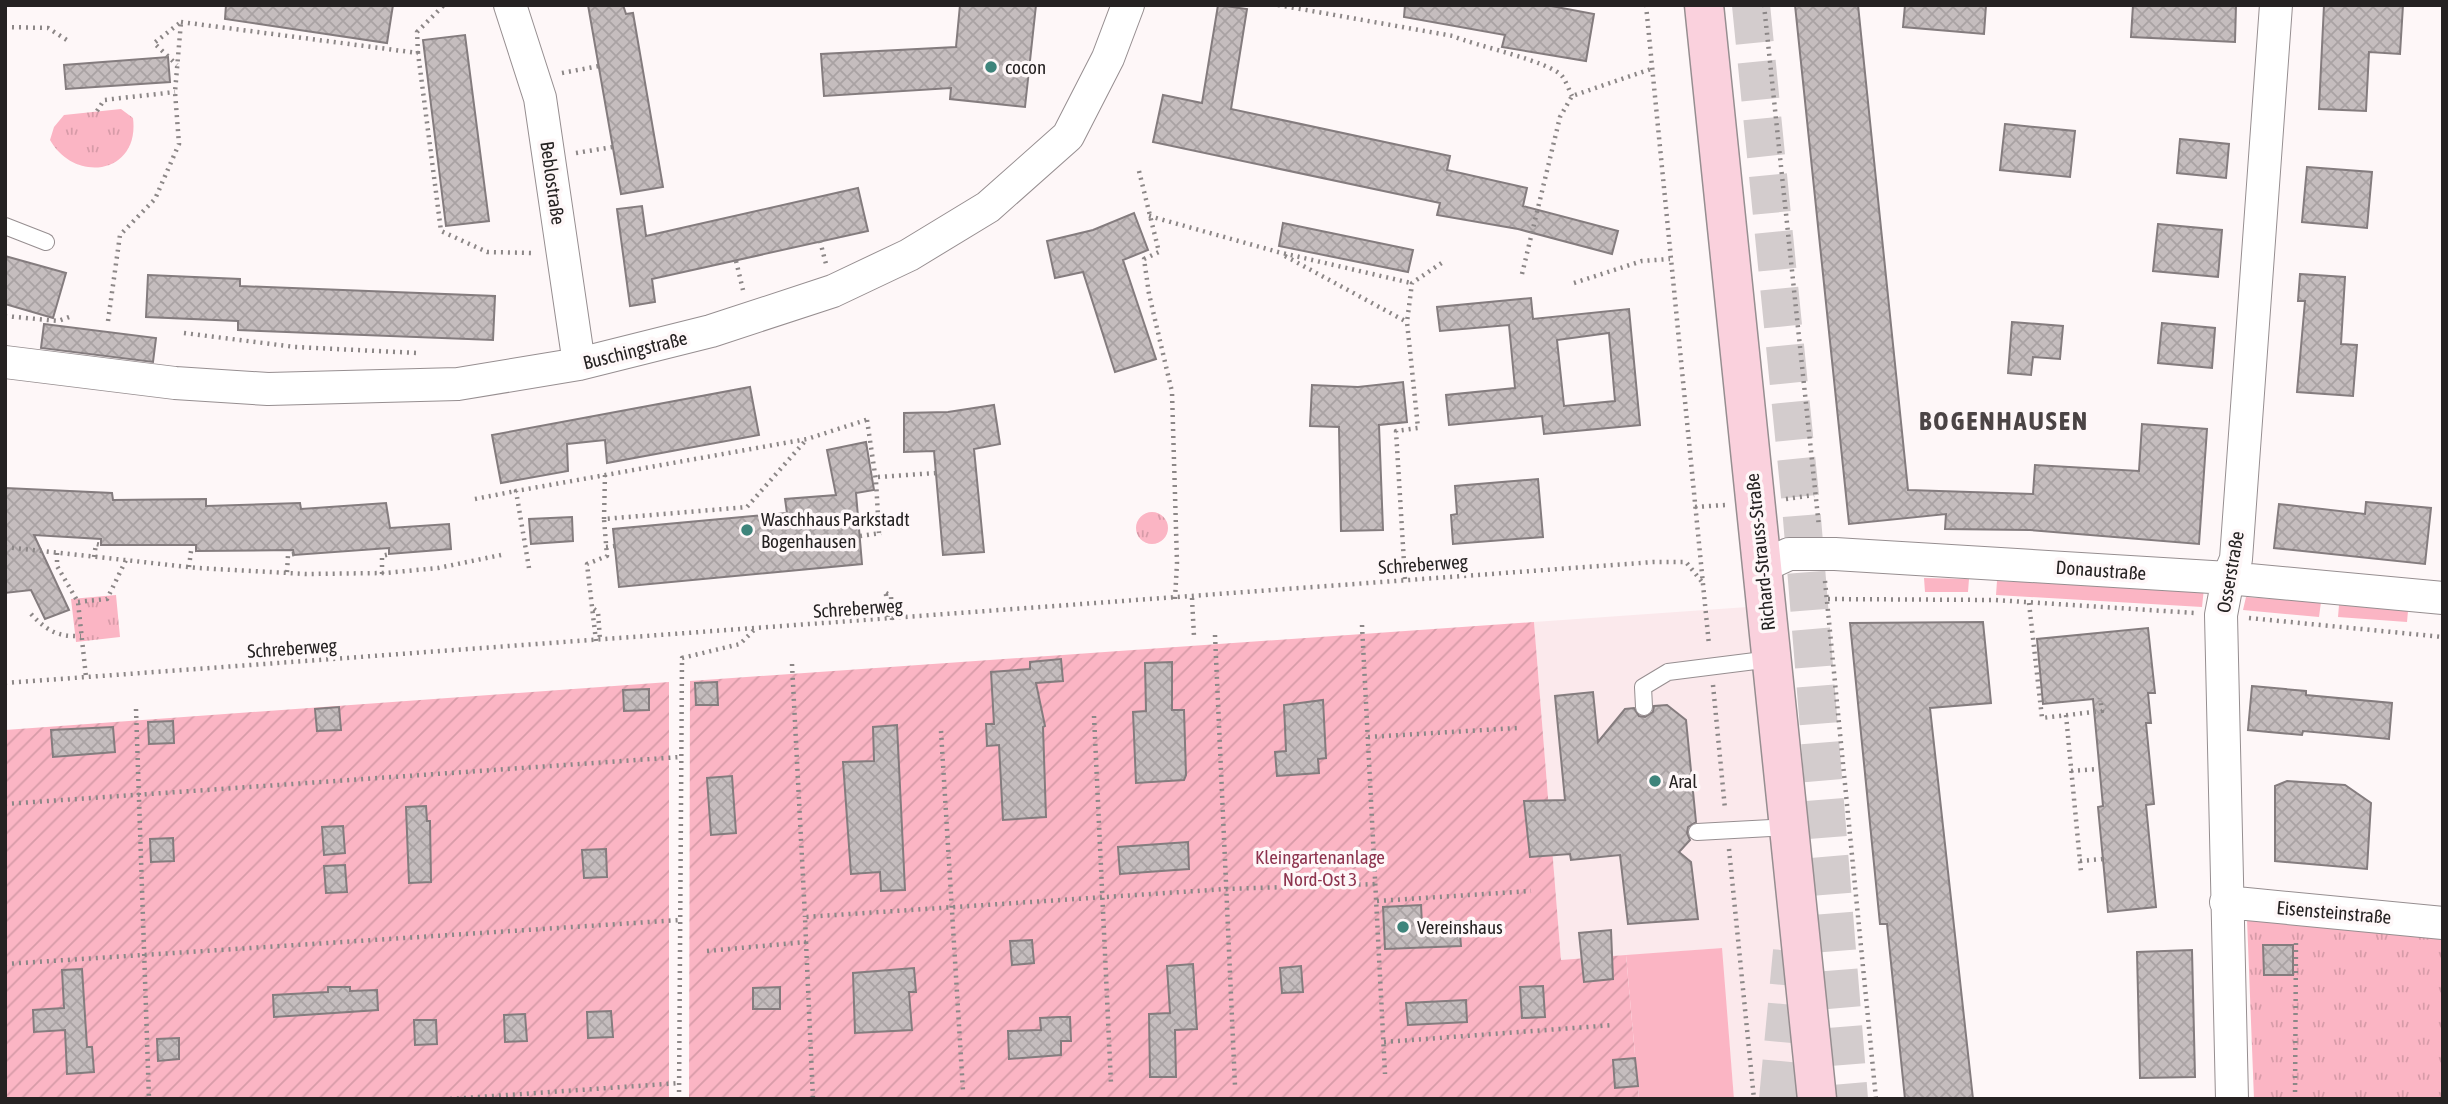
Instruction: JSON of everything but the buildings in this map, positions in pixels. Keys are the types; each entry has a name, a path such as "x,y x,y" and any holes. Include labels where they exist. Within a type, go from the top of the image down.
{"main road":[{"name":"Richard-Strauss-Straße","path":"1704,5 1817,1099"}],"street":[{"name":"Beblostraße","path":"510,5 540,97 579,364"},
{"name":"Buschingstraße","path":"5,362 175,383 268,389 458,384 579,364 711,331 833,291 909,255 988,207 1068,136 1108,58 1128,5"},
{"name":"Osserstraße","path":"2231,1099 2221,615 2228,578 2235,559 2276,5"},
{"name":"Donaustraße","path":"1761,567 1789,554 1835,554 2228,578 2443,598"},
{"name":"Eisensteinstraße","path":"2226,902 2443,923"}],"lane":[{"path":"5,226 46,242"},
{"path":"1644,707 1643,687 1668,672 1771,659"},
{"path":"1697,832 1788,827"}],"path":[{"path":"444,5 417,32 441,231 487,252 524,253"},
{"path":"1278,5 1453,36 1529,60 1561,74 1572,96"},
{"path":"1646,5 1754,1099"},
{"path":"177,65 154,43 181,22 418,53"},
{"path":"108,321 120,235 155,199 178,144 175,92 181,22"},
{"path":"5,27 48,28 70,42"},
{"path":"554,75 599,66"},
{"path":"1522,274 1560,117 1572,96 1651,69"},
{"path":"97,111 104,100 175,92"},
{"path":"570,154 613,147"},
{"path":"1139,171 1148,216 1159,251 1144,259 1149,294 1172,392 1177,563 1175,599"},
{"path":"1148,216 1278,252 1412,283 1443,262"},
{"path":"1278,252 1407,322"},
{"path":"1574,283 1642,261 1670,259"},
{"path":"1405,579 1396,431 1419,428 1407,322 1412,283"},
{"path":"5,316 58,321 72,316"},
{"path":"184,333 295,347 428,353"},
{"path":"475,499 807,439 868,420 880,533 860,536"},
{"path":"747,517 747,507 807,439"},
{"path":"878,477 936,473"},
{"path":"598,640 598,612 593,608 587,564 607,556 605,474"},
{"path":"516,491 529,568"},
{"path":"1783,499 1814,495"},
{"path":"1695,507 1726,505"},
{"path":"604,519 747,507"},
{"path":"94,557 96,544 101,545"},
{"path":"606,547 615,546"},
{"path":"5,547 189,568 287,572 382,573 438,568 501,555"},
{"path":"189,568 191,551 196,551"},
{"path":"57,553 57,566 78,602 86,677"},
{"path":"287,572 288,555 294,554"},
{"path":"382,573 382,555 390,554"},
{"path":"78,602 107,599 126,561"},
{"name":"Schreberweg","path":"5,683 1192,598 1405,579 1686,562 1702,582"},
{"path":"886,593 891,596 890,620 886,593"},
{"path":"1192,598 1194,636"},
{"path":"1828,599 2029,603 2221,615 2443,637"},
{"path":"2029,603 2042,718 2102,711 2100,698"},
{"path":"31,614 44,628 62,636 81,636"},
{"path":"1362,625 1385,1074"},
{"path":"680,1099 682,657 740,644 754,629"},
{"path":"1215,635 1235,1086"},
{"path":"792,664 813,1099"},
{"path":"136,709 149,1099"},
{"path":"2066,715 2081,872"},
{"path":"1094,716 1111,1084"},
{"path":"1368,737 1517,728"},
{"path":"941,731 963,1091"},
{"path":"5,804 680,757"},
{"path":"2071,771 2099,769"},
{"path":"2080,861 2103,859"},
{"path":"805,918 1226,889 1377,884"},
{"path":"1377,901 1531,891"},
{"path":"2295,1099 2296,909"},
{"path":"5,964 680,920"},
{"path":"707,951 806,942"},
{"path":"1384,1042 1614,1025"},
{"path":"450,1099 680,1083"}],"shaded area":[{"path":"1776,605 1823,1095 1734,1099 1721,948 1561,961 1534,622"}],"green space":[{"path":"121,109 133,118 132,137 126,151 116,161 104,166 89,167 74,163 61,154 50,140 54,127 64,115"},
{"path":"1152,512 1163,517 1168,528 1163,539 1152,544 1141,539 1136,528 1141,517"},
{"path":"1924,578 1969,579 1968,592 1925,592"},
{"path":"1997,581 2204,588 2202,607 1996,595"},
{"path":"116,595 120,637 76,642 71,599"},
{"path":"2246,597 2321,602 2319,617 2243,610"},
{"path":"2339,605 2408,611 2407,622 2338,617"},
{"name":"Kleingartenanlage Nord-Ost 3","path":"1534,622 1561,960 1626,955 1639,1099 689,1099 690,681"},
{"path":"669,682 669,1099 5,1099 5,730"},
{"path":"2247,919 2443,939 2443,1099 2254,1099"},
{"path":"1722,948 1734,1099 1639,1099 1626,955"}],"tunnel":[{"path":"1751,5 1801,506 1849,1099"},
{"path":"1778,1099 1792,951"}],"place":[{"name":"cocon","path":"991,67"},
{"name":"Waschhaus Parkstadt Bogenhausen","path":"747,530"},
{"name":"Aral","path":"1655,781"},
{"name":"Vereinshaus","path":"1403,927"}],"district":[{"name":"BOGENHAUSEN","path":"2004,421"}]}
